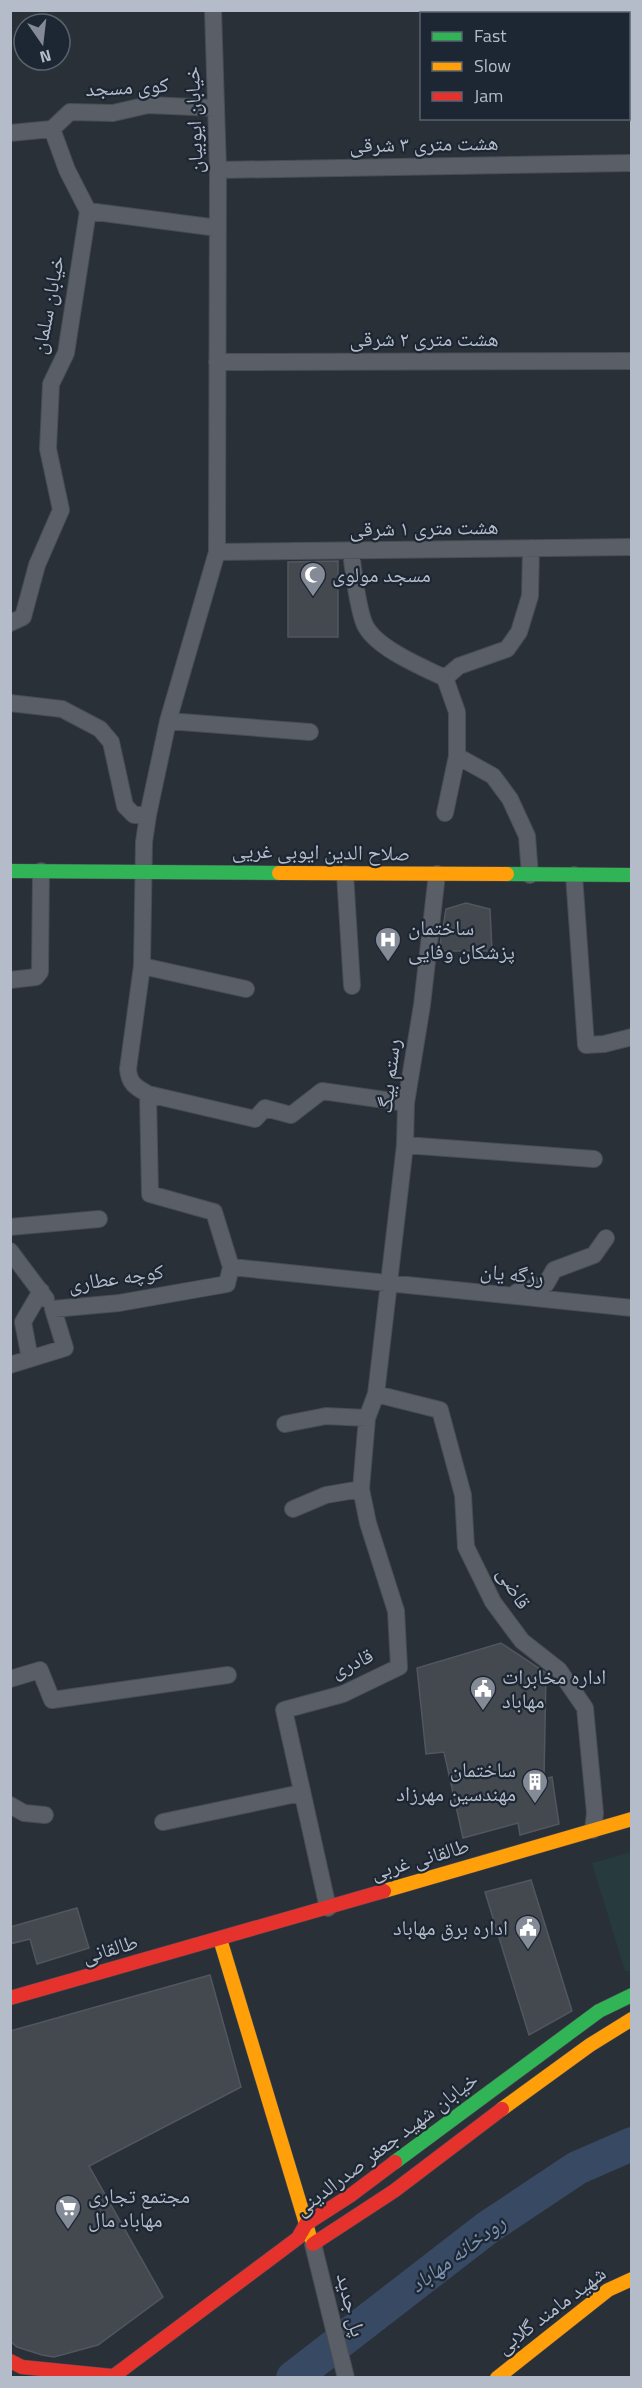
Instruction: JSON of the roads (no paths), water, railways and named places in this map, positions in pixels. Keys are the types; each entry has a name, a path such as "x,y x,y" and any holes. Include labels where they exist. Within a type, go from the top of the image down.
{"street":[{"name":"خیابان ایوبیان","path":"148,1094 136,1088 129,1079 128,1068 142,966 144,842 168,721 217,552 218,170 213,10"},
{"name":"کوی مسجد","path":"10,134 52,129 70,112 113,113 148,105 216,108"},
{"path":"52,129 67,170 88,212 218,228"},
{"name":"هشت متری ۳ شرقی","path":"218,170 632,163"},
{"name":"خیابان سلمان","path":"10,623 23,617 37,565 61,510 48,449 51,384 66,353 88,212"},
{"name":"هشت متری ۲ شرقی","path":"217,362 632,361"},
{"name":"هشت متری ۱ شرقی","path":"217,552 632,547"},
{"path":"445,678 459,666 507,649 519,632 530,596 531,548"},
{"path":"351,552 353,574 365,625 387,648 445,678 458,712 457,756 445,813"},
{"path":"10,703 62,710 100,729 111,742 125,806 134,815 148,814"},
{"path":"168,721 310,732"},
{"path":"457,756 493,776 510,799 527,836 531,875"},
{"name":"صلاح الدین ایوبی غریی","path":"10,871 632,875"},
{"path":"10,980 36,977 40,972 41,871"},
{"path":"345,874 352,986"},
{"name":"رستم بیگ","path":"375,1394 405,1145 406,1103 422,1005 437,874"},
{"path":"574,875 586,1045 604,1044 632,1037"},
{"path":"142,966 246,989"},
{"path":"231,1267 214,1212 150,1194 148,1094 255,1119 265,1108 291,1115 322,1091 406,1103"},
{"path":"405,1145 594,1159"},
{"path":"10,1227 99,1219"},
{"path":"506,1296 546,1284 554,1269 594,1254 606,1238"},
{"path":"10,1251 53,1309"},
{"name":"رزگه یان","path":"231,1267 632,1308"},
{"name":"کوچه عطاری","path":"10,1365 65,1348 53,1309 119,1303 227,1284 231,1267"},
{"path":"30,1359 23,1322 41,1291"},
{"name":"قادری","path":"328,1908 284,1710 343,1694 399,1667 396,1611 368,1522 361,1489 367,1418 375,1394"},
{"name":"قاضی","path":"375,1394 440,1410 463,1495 466,1547 493,1602 522,1641 559,1670 585,1708 595,1813 593,1830"},
{"path":"285,1424 326,1416 367,1418"},
{"path":"292,1509 326,1495 361,1489"},
{"path":"10,1679 40,1670 52,1700 228,1675"},
{"path":"163,1822 301,1793"},
{"path":"10,1805 24,1813 45,1815"},
{"name":"طالقانی غربی","path":"220,1940 632,1819"},
{"path":"220,1940 306,2224 305,2241"},
{"name":"طالقانی","path":"10,1998 220,1940"},
{"name":"خیابان شهید جعفر صدرالدینی","path":"306,2224 351,2195 599,2011 632,1995"},
{"name":"خیابان شهید جعفر صدرالدینی","path":"112,2377 305,2241 349,2223 510,2102 632,2019"},
{"name":"پل جدید","path":"305,2241 320,2275 346,2378"},
{"name":"شهید مامند گلابی","path":"497,2378 608,2290 632,2279"},
{"path":"10,2361 22,2367 112,2377"}],"waterway":[{"name":"رودخانه مهاباد","path":"293,2378 487,2228 577,2168 632,2144"}],"place":[{"name":"مسجد مولوی","path":"313,598"},
{"name":"ساختمان پزشکان وفایی","path":"388,963"},
{"name":"اداره مخابرات مهاباد","path":"483,1712"},
{"name":"ساختمان مهندسین مهرزاد","path":"535,1805"},
{"name":"اداره برق مهاباد","path":"528,1951"},
{"name":"مجتمع تجاری مهاباد مال","path":"68,2231"}]}
